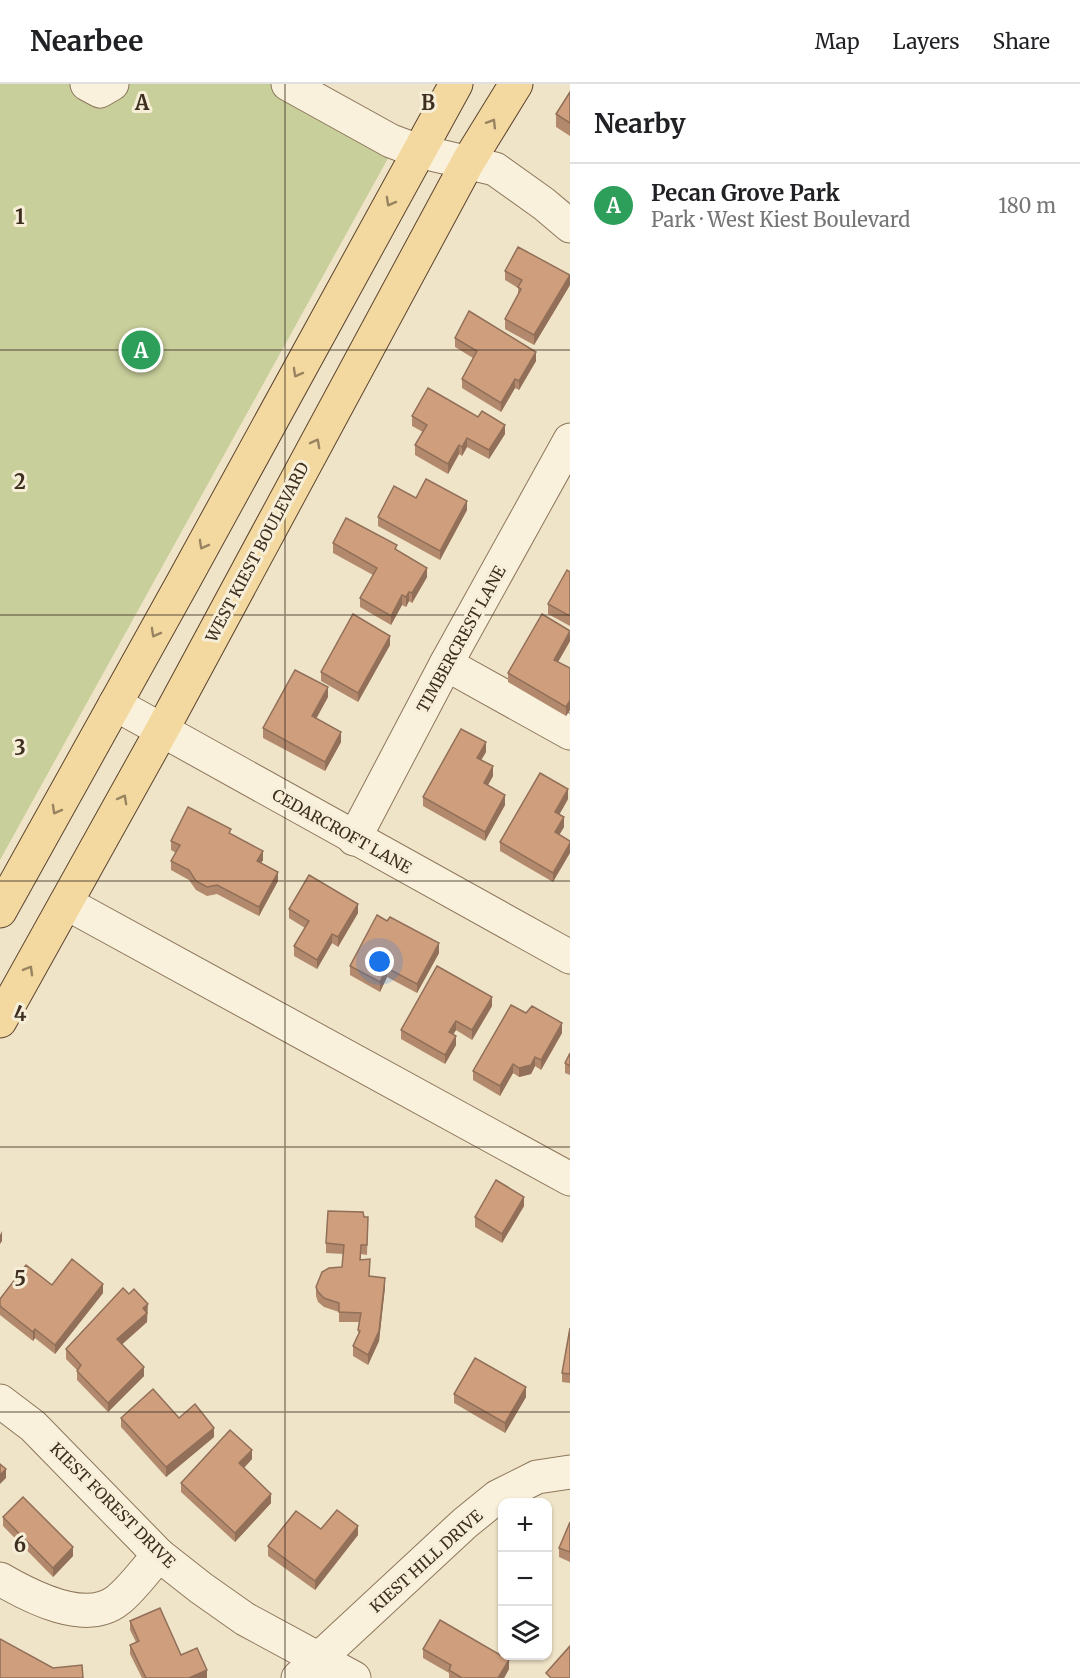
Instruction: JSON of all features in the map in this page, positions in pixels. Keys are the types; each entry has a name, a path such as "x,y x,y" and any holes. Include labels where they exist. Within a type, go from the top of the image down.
{"main road":[{"path":"0,911 456,84"},
{"name":"WEST KIEST BOULEVARD","path":"0,1020 162,730 468,162 516,84"}],"street":[{"path":"87,84 100,91 112,84"},
{"path":"288,84 391,141 418,151 495,169 570,226"},
{"name":"TIMBERCREST LANE","path":"354,839 446,664 570,440"},
{"path":"446,664 570,733"},
{"name":"CEDARCROFT LANE","path":"115,704 354,839 570,957"},
{"path":"66,903 570,1179"},
{"name":"KIEST FOREST DRIVE","path":"0,1401 33,1426 159,1555 201,1588 245,1618 308,1669 354,1678"},
{"name":"KIEST HILL DRIVE","path":"308,1669 465,1523 497,1497 537,1477 570,1472"},
{"path":"0,1579 55,1604 79,1611 99,1611 118,1600 159,1555"}],"green space":[{"path":"0,84 299,84 402,133 0,860"}],"building":[{"path":"570,92 570,123 556,114"},
{"path":"518,247 570,275 534,335 505,319 521,289 518,287 522,280 505,271"},
{"path":"469,311 536,352 519,381 515,379 501,403 462,379 477,351 455,338"},
{"path":"428,388 478,417 482,411 505,425 489,450 467,438 462,447 459,445 448,464 415,445 427,425 412,416"},
{"path":"426,479 467,501 440,551 378,517 394,486 416,498"},
{"path":"346,518 397,545 395,549 427,568 412,593 409,592 406,597 402,595 391,616 360,598 377,568 333,543"},
{"path":"567,570 570,572 570,616 548,604"},
{"path":"353,614 390,636 358,693 321,672"},
{"path":"542,614 570,631 554,660 570,668 570,700 566,707 508,673"},
{"path":"295,670 328,687 312,716 341,732 325,762 263,728"},
{"path":"461,729 486,742 477,758 493,766 484,783 505,795 485,832 423,797"},
{"path":"540,773 568,789 555,812 564,817 555,832 570,843 553,873 500,842"},
{"path":"188,807 231,829 229,833 263,851 257,861 278,872 259,907 217,885 207,887 196,881 189,870 171,861 180,845 171,841"},
{"path":"309,875 358,904 338,937 332,934 317,960 294,946 309,921 289,909"},
{"path":"377,915 387,921 390,917 439,943 417,984 387,968 380,982 350,966"},
{"path":"437,966 492,997 472,1030 456,1021 449,1032 456,1036 445,1055 401,1030"},
{"path":"511,1005 526,1013 532,1006 562,1023 541,1060 535,1057 531,1065 519,1068 513,1064 500,1086 473,1071"},
{"path":"570,1053 570,1066 565,1063"},
{"path":"496,1180 524,1197 502,1234 475,1217"},
{"path":"328,1211 363,1212 364,1217 368,1217 367,1245 361,1245 360,1260 370,1259 369,1276 385,1278 379,1331 368,1355 353,1346 360,1331 358,1330 361,1313 339,1312 339,1303 324,1298 316,1287 322,1272 329,1268 342,1267 344,1245 326,1243"},
{"path":"72,1259 103,1284 55,1345 35,1329 33,1332 0,1306 0,1299 26,1265 52,1285"},
{"path":"123,1288 129,1294 134,1289 148,1304 143,1308 147,1313 117,1339 144,1367 108,1403 77,1371 81,1365 66,1349"},
{"path":"570,1328 570,1374 562,1373"},
{"path":"475,1358 526,1387 505,1423 454,1394"},
{"path":"153,1389 179,1418 195,1404 214,1428 166,1467 121,1418"},
{"path":"230,1430 252,1450 239,1463 271,1494 235,1533 181,1483"},
{"path":"0,1464 6,1469 0,1475"},
{"path":"23,1497 73,1547 53,1568 3,1517"},
{"path":"337,1510 358,1526 315,1581 268,1546 296,1511 321,1529"},
{"path":"570,1522 570,1552 559,1548"},
{"path":"160,1608 181,1655 197,1648 207,1670 189,1678 146,1678 130,1645 139,1641 130,1621"},
{"path":"440,1620 498,1654 498,1660 509,1660 498,1678 462,1678 449,1670 451,1665 423,1649"},
{"path":"0,1639 53,1668 82,1665 83,1678 0,1678"},
{"path":"570,1646 570,1678 551,1678 546,1673"}],"place":[{"name":"Pecan Grove Park","path":"141,350"}]}
